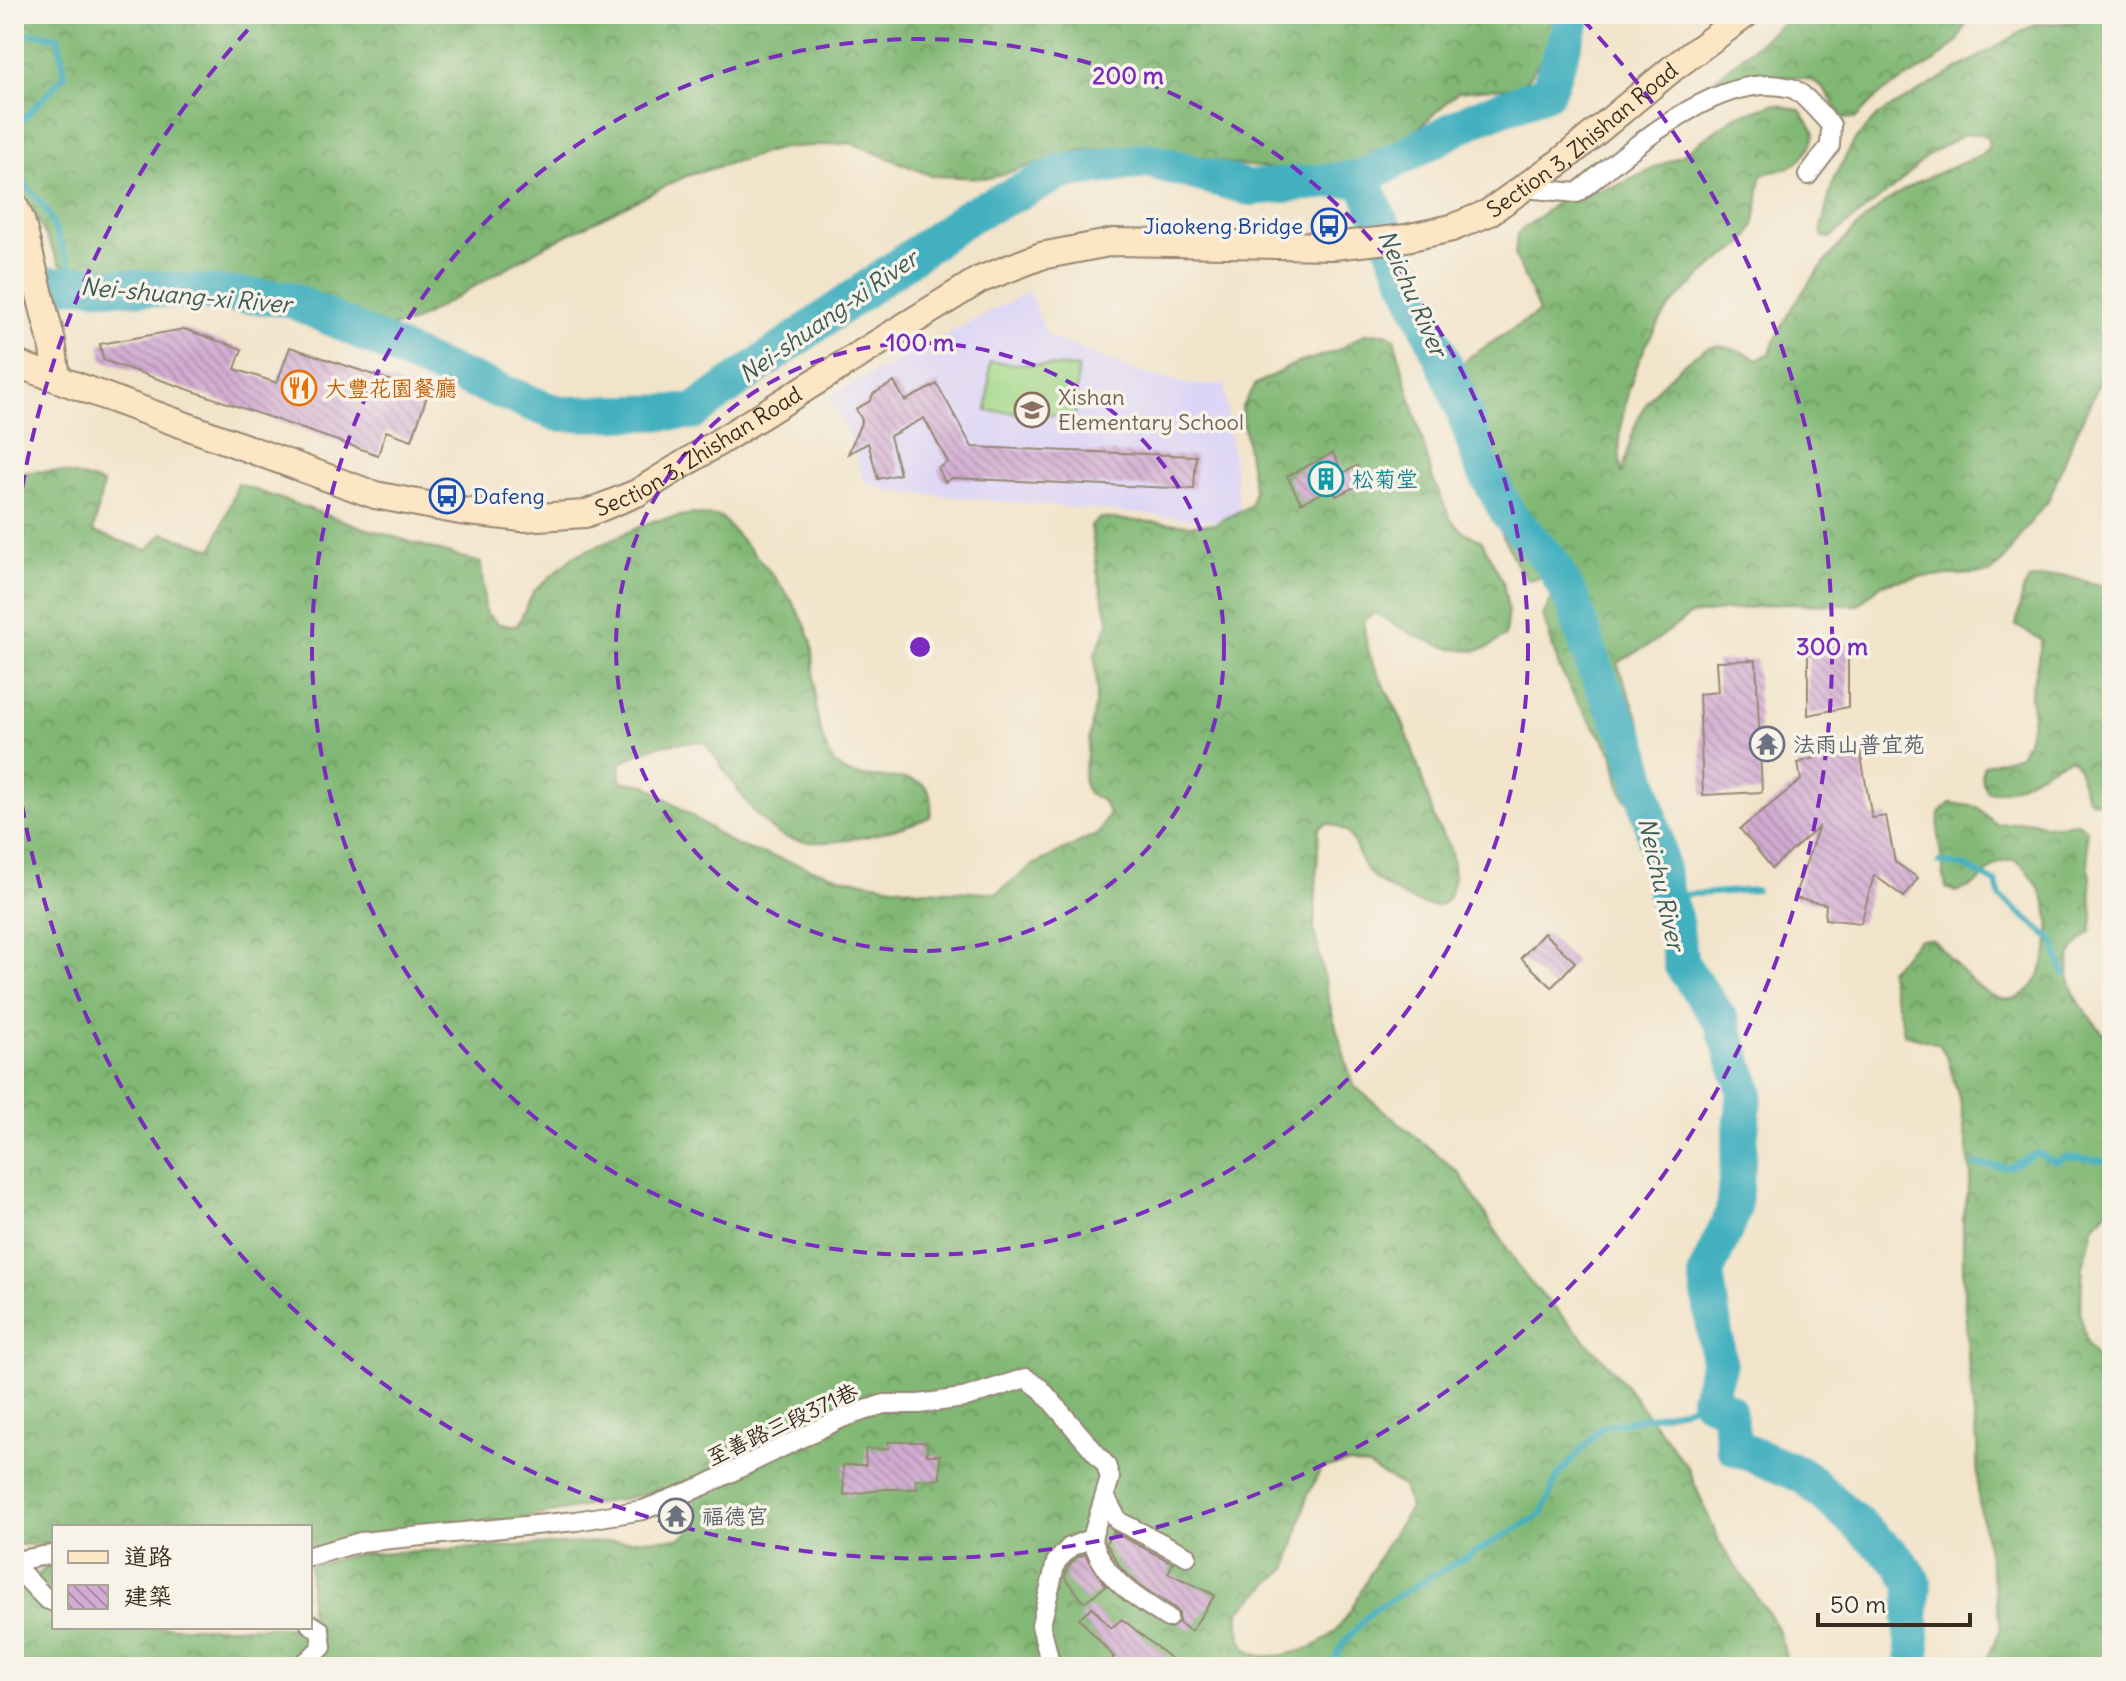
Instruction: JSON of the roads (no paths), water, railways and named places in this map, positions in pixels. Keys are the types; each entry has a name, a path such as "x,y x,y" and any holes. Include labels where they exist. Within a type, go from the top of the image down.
{"street":[{"name":"Section 3, Zhishan Road","path":"14,363 375,495 460,511 522,518 585,514 637,493 979,280 1041,256 1114,242 1371,244 1452,228 1488,213 1560,162 1673,68 1746,14"},
{"path":"1524,188 1577,193 1673,118 1725,93 1766,85 1794,88 1831,125 1830,146 1808,175"},
{"path":"18,213 52,342 57,378"},
{"name":"至善路三段371巷","path":"312,1555 361,1542 576,1521 643,1510 703,1486 842,1418 884,1404 919,1404 963,1398 1026,1378 1041,1389 1106,1465 1110,1478 1092,1538"},
{"path":"1106,1498 1118,1521 1187,1556"},
{"path":"1051,1667 1041,1625 1056,1562 1070,1547 1092,1538 1097,1555 1117,1583 1168,1618"},
{"path":"52,1554 14,1563 46,1599 52,1601"},
{"path":"301,1667 322,1647 320,1630 312,1625"}],"waterway":[{"path":"14,24 17,14"},
{"name":"Nei-shuang-xi River","path":"14,287 78,283 289,299 432,365 559,414 693,412 970,215 1062,172 1148,160 1250,188 1362,178 1475,118 1547,92 1575,14"},
{"path":"14,31 58,37 65,75 14,129"},
{"path":"14,169 47,211 78,283"},
{"name":"Neichu River","path":"1362,178 1458,395 1482,466 1509,515 1552,563 1573,602 1595,669 1630,742 1654,832 1666,896 1674,917 1681,964 1722,1022 1745,1091 1733,1212 1706,1273 1719,1362 1708,1399 1728,1410 1734,1447 1804,1476 1900,1562 1914,1583 1911,1619 1914,1667"},
{"path":"1939,862 1966,867 1996,883 2000,897 2053,940 2064,974"},
{"path":"1666,896 1756,890"},
{"path":"1975,1165 2009,1167 2037,1153 2055,1162 2066,1157 2112,1162"},
{"path":"1329,1667 1346,1640 1373,1610 1542,1514 1557,1477 1602,1427 1677,1411 1708,1399"},
{"path":"1968,1663 1977,1667"}],"place":[{"name":"Jiaokeng Bridge","path":"1329,226"},
{"name":"大豐花園餐廳","path":"299,388"},
{"name":"Xishan Elementary School","path":"1032,410"},
{"name":"松菊堂","path":"1326,479"},
{"name":"Dafeng","path":"447,496"},
{"name":"法雨山普宜苑","path":"1767,744"},
{"name":"福德宮","path":"676,1516"}]}
